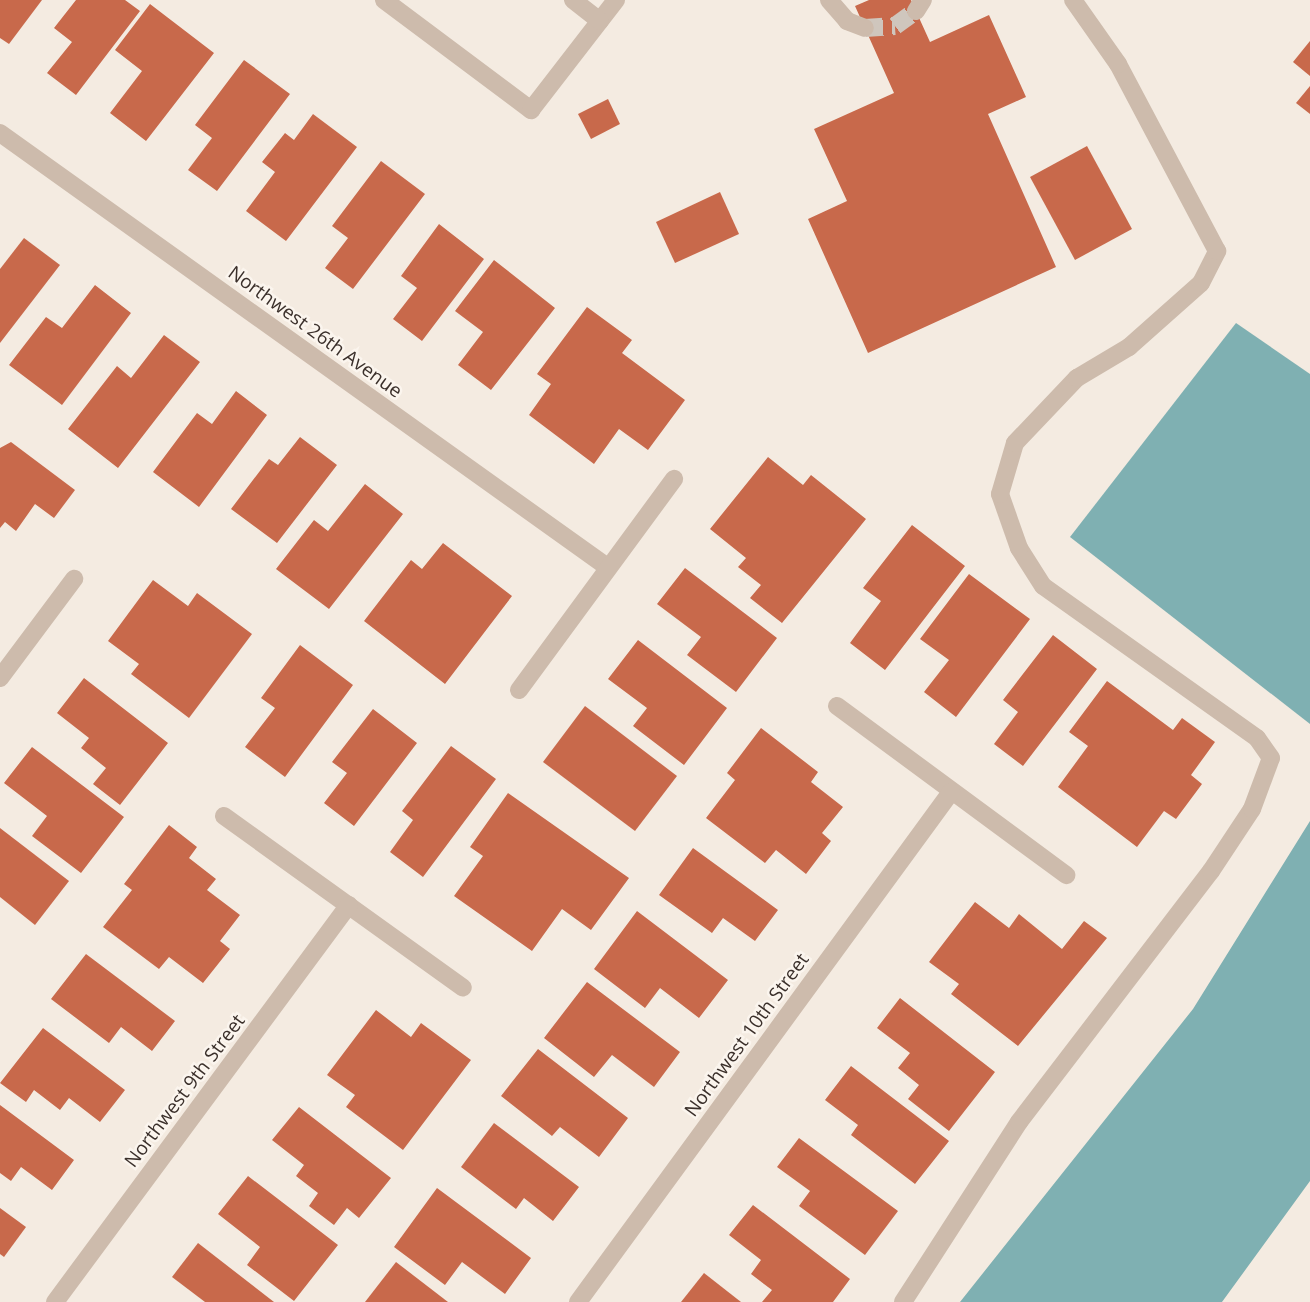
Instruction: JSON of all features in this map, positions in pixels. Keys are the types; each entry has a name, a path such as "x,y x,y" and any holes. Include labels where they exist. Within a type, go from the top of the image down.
{"street":[{"path":"384,0 531,110 616,0"},
{"path":"573,0 600,22"},
{"path":"829,0 847,21 865,27"},
{"path":"903,1302 1019,1122 1211,871 1252,809 1271,758 1257,738 1043,586 1019,548 1000,494 1015,443 1077,379 1129,347 1201,283 1217,251 1118,64 1073,0"},
{"name":"Northwest 26th Avenue","path":"0,133 606,566"},
{"path":"519,690 606,566 674,478"},
{"path":"2,673 74,579"},
{"path":"837,706 1066,875"},
{"name":"Northwest 10th Street","path":"578,1302 951,792"},
{"path":"224,816 463,988"},
{"name":"Northwest 9th Street","path":"55,1302 349,905"}],"water":[{"path":"1236,323 1310,374 1310,724 1070,537"},
{"path":"1310,821 1310,1181 1222,1302 960,1302 1193,1009"}],"building":[{"path":"0,0 42,0 9,44 0,38"},
{"path":"76,0 125,0 140,11 76,95 47,73 72,42 54,28"},
{"path":"869,0 911,0 930,42 989,15 1026,97 988,114 1056,267 868,353 808,219 847,201 814,129 894,93 855,6"},
{"path":"150,4 214,53 146,141 110,113 142,71 115,50"},
{"path":"1310,41 1310,76 1293,62"},
{"path":"244,60 290,94 217,191 188,170 212,138 195,125"},
{"path":"1310,86 1310,114 1296,103"},
{"path":"608,99 620,124 591,139 578,114"},
{"path":"313,114 357,147 286,241 246,211 275,172 262,162 285,133 294,140"},
{"path":"1087,146 1132,229 1075,260 1030,177"},
{"path":"381,161 425,194 353,289 325,268 348,238 332,226"},
{"path":"720,192 739,234 675,263 656,222"},
{"path":"439,224 484,259 422,341 393,319 417,288 401,276"},
{"path":"24,238 60,265 0,343 0,269"},
{"path":"494,260 555,308 491,390 458,365 483,332 455,311"},
{"path":"95,285 131,313 62,405 9,365 46,317 62,328"},
{"path":"587,307 632,340 622,353 685,400 648,450 619,429 594,464 529,415 551,384 537,374"},
{"path":"164,335 200,362 118,468 68,429 117,366 131,378"},
{"path":"236,391 267,415 199,507 153,472 197,413 212,424"},
{"path":"300,437 337,465 277,543 231,509 269,459 278,465"},
{"path":"11,442 75,490 54,518 35,504 16,531 5,522 0,528 0,448"},
{"path":"768,457 803,485 811,475 866,519 782,623 750,598 761,585 738,567 746,558 710,529"},
{"path":"365,484 403,514 329,609 276,569 314,520 328,531"},
{"path":"912,525 965,566 885,670 850,643 881,601 863,588"},
{"path":"443,543 512,596 445,684 364,621 411,560 422,569"},
{"path":"685,568 777,638 736,692 687,655 701,637 657,604"},
{"path":"969,574 1030,619 956,717 924,692 949,660 920,639"},
{"path":"153,580 188,606 197,593 252,634 189,718 131,674 139,664 108,641"},
{"path":"1053,635 1097,669 1023,766 994,744 1018,712 1003,700"},
{"path":"638,640 727,708 684,765 633,726 647,708 608,679"},
{"path":"300,645 353,685 285,777 245,747 275,708 261,698"},
{"path":"84,678 168,743 120,805 93,784 106,768 81,748 89,738 57,713"},
{"path":"1107,681 1173,730 1182,718 1215,742 1191,775 1202,784 1176,819 1164,811 1137,847 1058,787 1088,746 1069,732"},
{"path":"585,706 677,776 635,831 543,762"},
{"path":"373,709 417,743 354,826 324,803 347,773 332,762"},
{"path":"761,728 818,772 811,782 843,807 822,833 831,841 806,874 776,850 765,863 706,818 735,780 727,773"},
{"path":"451,746 496,779 423,877 390,852 413,820 402,811"},
{"path":"32,747 124,817 81,873 32,836 47,816 4,783"},
{"path":"508,793 629,878 591,930 562,909 532,951 454,896 483,856 470,847"},
{"path":"169,825 197,847 189,858 216,879 207,890 240,915 220,941 230,949 203,983 169,957 159,969 103,927 132,890 124,884"},
{"path":"0,828 69,881 35,925 0,897"},
{"path":"693,848 778,910 755,941 723,918 712,933 659,895"},
{"path":"975,902 1009,928 1019,914 1062,949 1084,921 1107,938 1018,1046 951,994 959,984 929,962"},
{"path":"637,911 728,980 699,1018 660,988 645,1008 594,969"},
{"path":"86,954 175,1021 152,1051 121,1027 109,1043 51,999"},
{"path":"587,982 680,1052 654,1087 612,1055 594,1077 544,1038"},
{"path":"900,998 995,1072 949,1131 908,1099 919,1085 898,1068 910,1053 877,1028"},
{"path":"376,1010 411,1037 421,1023 471,1060 403,1150 346,1107 355,1095 327,1075"},
{"path":"43,1028 125,1090 100,1122 69,1098 60,1110 34,1090 26,1102 0,1083"},
{"path":"538,1049 628,1118 599,1157 560,1127 552,1136 501,1096"},
{"path":"851,1066 949,1141 915,1184 851,1135 858,1125 825,1100"},
{"path":"0,1105 74,1160 52,1190 21,1167 11,1181 0,1173"},
{"path":"299,1107 391,1178 359,1218 347,1208 334,1225 309,1206 318,1193 296,1176 304,1165 272,1140"},
{"path":"494,1123 579,1187 553,1221 524,1198 516,1209 461,1167"},
{"path":"799,1138 898,1211 865,1255 799,1206 810,1191 777,1167"},
{"path":"248,1176 338,1245 294,1301 247,1265 260,1247 218,1214"},
{"path":"437,1188 531,1258 505,1294 462,1262 445,1285 394,1247"},
{"path":"753,1205 850,1279 833,1302 762,1302 772,1290 751,1274 761,1260 729,1235"},
{"path":"0,1208 26,1227 4,1257 0,1254"},
{"path":"198,1243 274,1302 205,1302 172,1277"},
{"path":"396,1262 448,1302 365,1302"},
{"path":"704,1273 741,1302 681,1302"}],"tunnel":[{"path":"865,28 895,26 916,11"}]}
